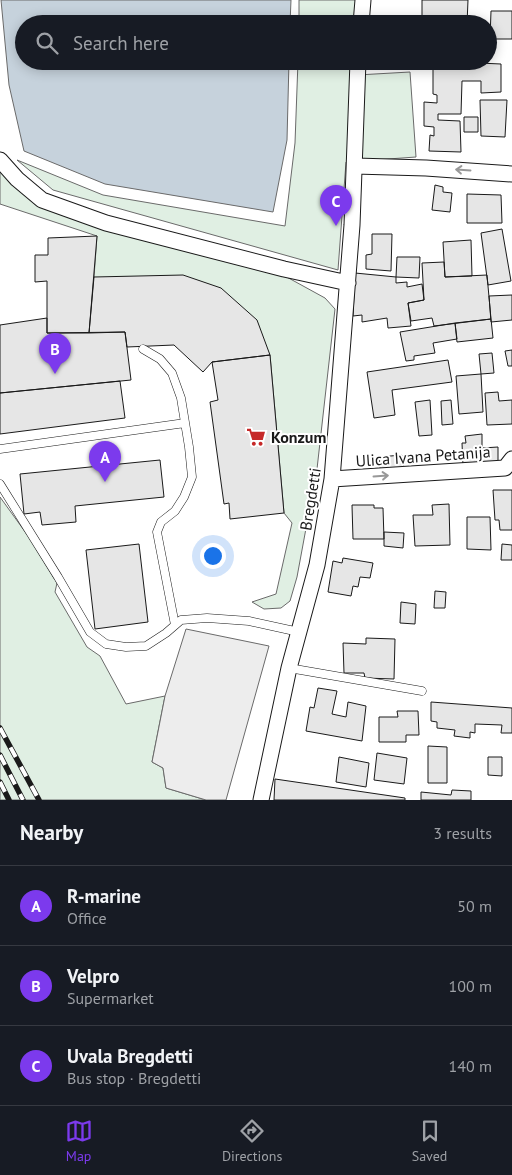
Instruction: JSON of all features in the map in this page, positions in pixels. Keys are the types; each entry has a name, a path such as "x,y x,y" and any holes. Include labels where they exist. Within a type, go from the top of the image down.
{"street":[{"path":"362,15 363,0"},
{"name":"Bregdetti","path":"261,800 289,668 317,565 332,480 348,283 355,166 358,70"},
{"path":"0,160 17,179 42,200 106,223 284,269 348,283"},
{"path":"355,166 426,168 512,174"},
{"name":"Ulica Ivana Petanija","path":"332,480 505,468 512,459"}],"lane":[{"path":"143,349 160,358 172,372 181,398 190,446 192,477 184,497 175,510 161,522 157,532 175,625"},
{"path":"0,448 184,422"},
{"path":"0,484 90,632 106,644 126,648 146,646 181,620 207,618 249,621 299,632"},
{"path":"289,668 422,691"}],"green space":[{"path":"299,0 363,0 362,15 299,15"},
{"path":"298,70 357,70 357,75 410,72 416,157 346,162 338,270 53,190 17,160 103,195 285,226 295,143"},
{"path":"0,160 42,200 263,264 325,298 335,309 317,469 297,577 290,601 281,608 264,609 252,602 276,594 292,523 284,513 270,355 94,277 97,236 0,204"},
{"path":"0,497 31,540 57,583 55,592 87,647 100,656 126,704 165,696 152,762 163,768 166,788 206,800 0,800"}],"shaded area":[{"path":"1,0 291,0 290,15 15,15 15,70 289,70 287,140 273,212 105,184 24,151 9,85"},
{"path":"186,629 269,646 226,800 206,800 166,788 163,768 152,762 165,696"}],"building":[{"path":"422,0 468,0 467,15 422,15"},
{"path":"491,11 512,11 512,39 497,39 497,15 491,15"},
{"path":"497,64 501,64 501,92 481,93 481,81 462,81 461,114 438,114 438,120 460,121 461,152 429,151 430,135 434,136 434,127 424,126 424,102 437,103 437,95 433,94 433,70 497,70"},
{"path":"480,100 507,100 505,137 481,136"},
{"path":"464,117 478,117 478,132 464,132"},
{"path":"435,185 443,187 443,192 452,193 450,212 432,210"},
{"path":"467,194 501,195 502,223 467,223"},
{"path":"502,229 511,281 488,285 481,233"},
{"path":"372,234 392,234 391,271 366,269 366,255 372,254"},
{"path":"97,236 89,333 47,333 47,281 35,282 35,255 48,255 48,238"},
{"path":"471,240 472,276 445,277 443,242"},
{"path":"397,257 420,257 419,278 396,277"},
{"path":"444,262 445,277 487,275 491,319 434,326 432,318 411,321 408,303 424,300 422,263"},
{"path":"355,273 396,277 396,283 407,282 407,287 422,284 424,300 408,303 411,326 388,328 387,318 362,322 362,315 353,316"},
{"path":"183,275 221,288 257,320 270,355 212,362 203,372 174,345 127,347 125,332 89,333 94,277"},
{"path":"512,295 512,320 491,322 489,296"},
{"path":"47,318 47,333 125,332 131,380 0,393 0,325"},
{"path":"491,319 493,338 457,342 455,323"},
{"path":"455,323 457,339 433,343 435,353 414,356 414,360 406,361 400,332"},
{"path":"512,350 512,366 508,366 505,351"},
{"path":"492,353 494,373 481,374 479,354"},
{"path":"270,355 284,513 230,519 229,503 224,504 210,402 218,400 212,362"},
{"path":"448,360 452,382 392,390 395,415 374,418 367,372"},
{"path":"481,374 483,412 459,414 456,376"},
{"path":"120,381 125,418 0,434 0,393"},
{"path":"498,392 499,401 512,400 512,424 487,425 485,393"},
{"path":"430,400 432,435 419,436 415,402"},
{"path":"451,400 453,424 442,425 441,401"},
{"path":"482,434 482,448 498,447 498,466 463,467 462,443 466,443 465,436"},
{"path":"402,455 404,468 380,470 379,457"},
{"path":"160,460 164,497 75,506 76,522 42,525 40,512 24,514 20,474"},
{"path":"493,490 512,490 512,530 500,530 499,520 495,520"},
{"path":"449,504 450,545 415,546 413,515 433,515 432,505"},
{"path":"352,505 374,505 374,508 383,508 384,539 353,539"},
{"path":"467,517 490,517 491,550 467,549"},
{"path":"384,532 404,533 403,548 384,546"},
{"path":"139,544 148,622 95,629 86,550"},
{"path":"502,544 512,545 512,560 501,560"},
{"path":"343,558 373,563 370,578 360,577 358,587 353,586 351,596 328,592 333,561 342,563"},
{"path":"435,591 446,592 445,608 434,608"},
{"path":"401,602 416,604 415,624 400,623"},
{"path":"366,638 395,639 394,679 365,678 364,673 344,673 343,643 366,644"},
{"path":"318,688 337,691 332,714 346,717 348,702 366,706 362,741 306,731 310,707 314,708"},
{"path":"431,702 512,708 512,733 501,733 502,725 475,724 475,733 470,732 470,738 454,736 455,730 437,728 437,722 431,721"},
{"path":"397,711 418,711 419,735 406,735 406,742 379,742 379,717 398,717"},
{"path":"428,746 447,747 447,783 428,783"},
{"path":"377,753 407,758 404,784 374,780"},
{"path":"339,757 369,763 366,787 336,782"},
{"path":"488,757 502,757 502,776 488,775"},
{"path":"275,779 405,798 405,800 274,800"},
{"path":"452,790 471,791 471,800 421,800 421,792 451,795"}],"railway":[{"path":"0,728 39,800"},
{"path":"0,755 23,800"},
{"path":"0,782 9,800"}],"place":[{"name":"Uvala Bregdetti","path":"336,226"},
{"name":"Velpro","path":"55,374"},
{"name":"Konzum","path":"256,437"},
{"name":"R-marine","path":"105,482"}]}
